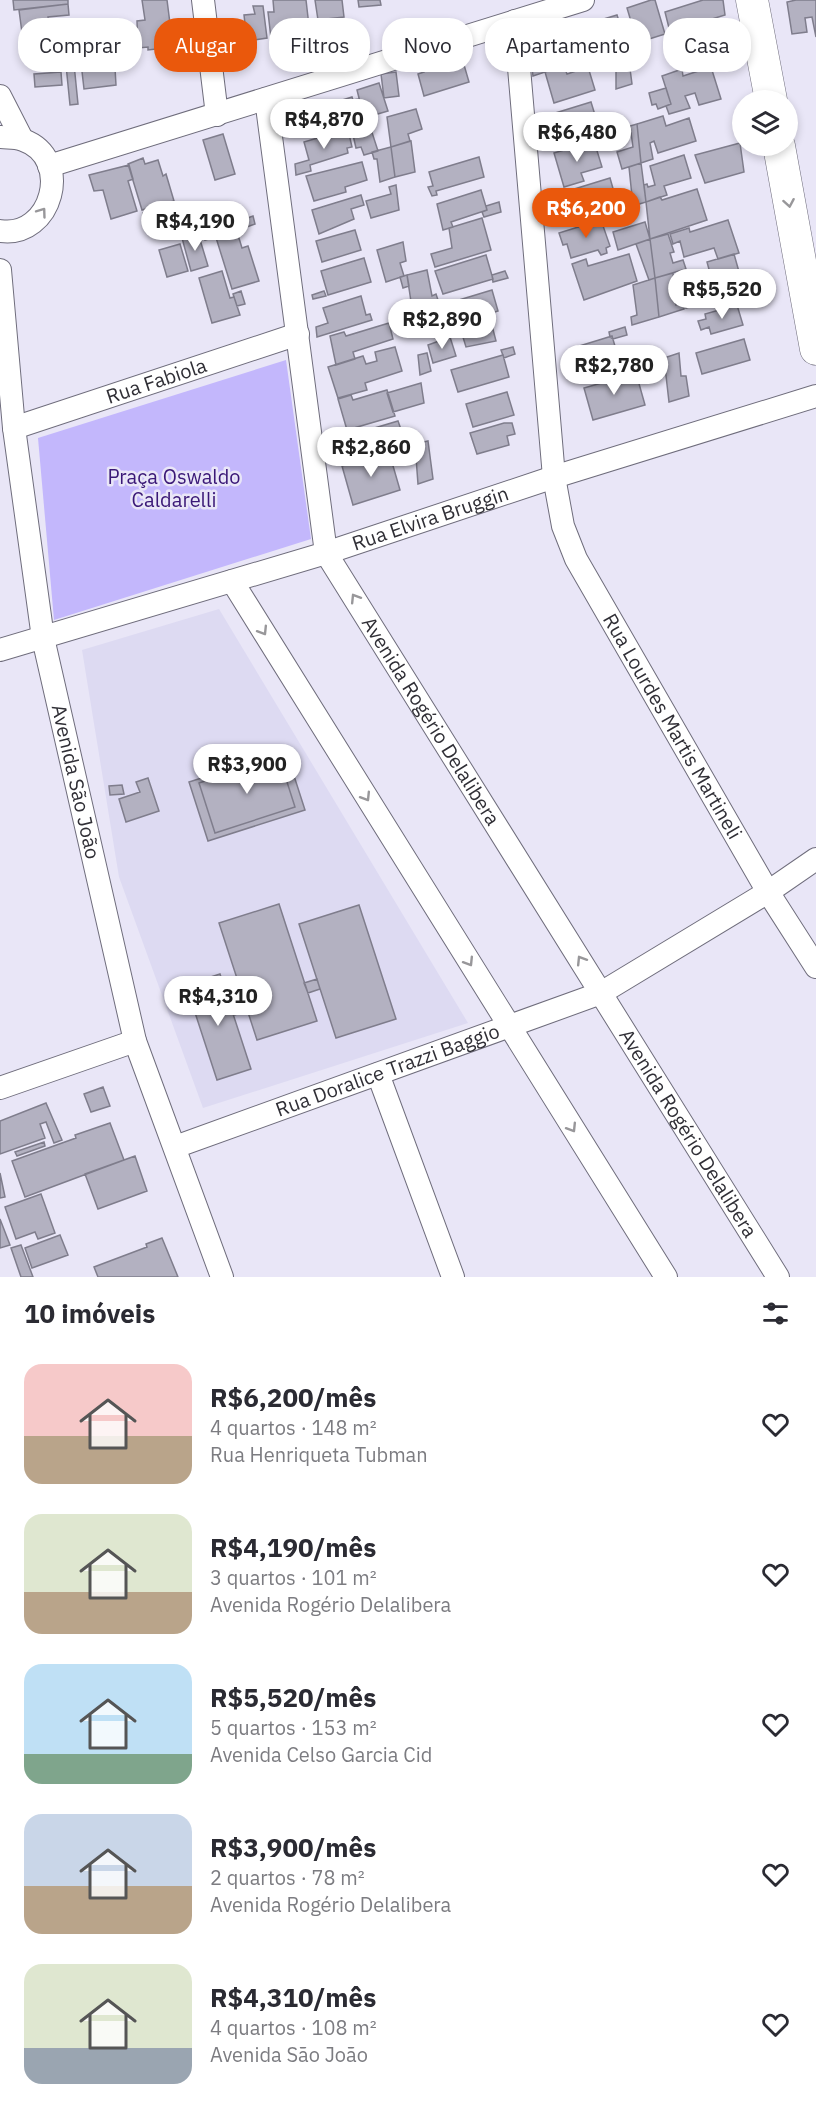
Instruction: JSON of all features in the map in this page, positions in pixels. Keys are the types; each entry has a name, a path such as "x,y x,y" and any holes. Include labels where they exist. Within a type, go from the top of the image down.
{"main road":[{"path":"752,0 769,90"},
{"path":"781,156 816,349"}],"street":[{"path":"203,0 217,115"},
{"path":"525,18 583,0"},
{"path":"49,166 485,30"},
{"name":"Rua Lourdes Martis Martineli","path":"519,72 554,477 563,526 576,559 768,892 816,967"},
{"path":"0,96 11,138 41,152 53,178 52,195 45,210 24,228 0,231"},
{"name":"Avenida Rogério Delalibera","path":"266,99 326,553 778,1277"},
{"name":"Avenida São João","path":"0,270 14,428 43,638 135,1041 176,1147 222,1277"},
{"name":"Rua Fabiola","path":"14,428 298,334"},
{"name":"Rua Elvira Bruggin","path":"0,650 326,553 554,477 816,396"},
{"path":"232,581 666,1277"},
{"name":"Rua Doralice Trazzi Baggio","path":"176,1147 601,993 768,892 816,859"},
{"path":"0,1088 135,1041"},
{"path":"378,1074 453,1277"}],"shaded area":[{"path":"219,609 468,1023 203,1108 119,877 82,650"}],"green space":[{"name":"Praça Oswaldo Caldarelli","path":"286,360 311,539 54,620 38,438"}],"building":[{"path":"13,0 68,0 68,4 14,10"},
{"path":"142,0 167,0 169,18 154,18 154,49 142,48 142,20 145,20"},
{"path":"273,0 306,0 308,18 269,18 269,21 268,12 274,12"},
{"path":"315,0 342,0 344,17 318,18"},
{"path":"358,0 380,0 381,5 359,7"},
{"path":"655,0 663,35 651,38 651,18 630,18 627,8"},
{"path":"703,0 723,0 725,15 715,18 666,18 665,12"},
{"path":"816,0 816,37 812,17 805,18 807,32 792,34 787,2"},
{"path":"68,4 69,15 20,18 19,10"},
{"path":"253,6 263,6 267,38 257,40 257,18 244,18 244,15 255,14"},
{"path":"61,72 62,85 35,87 34,74"},
{"path":"67,72 75,72 78,104 70,105"},
{"path":"82,72 115,72 116,85 84,89"},
{"path":"396,72 399,96 384,98 381,74"},
{"path":"466,72 469,82 424,96 418,74"},
{"path":"533,72 545,72 533,76"},
{"path":"545,72 566,72 567,74 590,72 595,90 554,103"},
{"path":"616,72 630,72 632,84 616,89"},
{"path":"682,72 683,76 695,72 713,72 721,99 699,105 695,93 685,96 690,108 669,114 666,106 671,104 662,76"},
{"path":"379,83 388,111 364,118 357,90"},
{"path":"666,88 671,104 658,109 656,104 652,105 649,93"},
{"path":"352,97 353,100 358,99 364,118 311,134 304,112"},
{"path":"591,102 599,128 579,134 581,141 563,146 552,114"},
{"path":"416,109 422,129 408,134 410,141 391,147 387,117"},
{"path":"663,116 666,126 689,118 696,141 658,153 654,141 650,143 653,159 641,163 637,124"},
{"path":"367,117 378,151 364,155 361,147 356,148 350,122"},
{"path":"637,124 641,163 622,169 617,152 633,147 630,126"},
{"path":"341,131 342,136 349,134 352,147 347,148 348,153 310,165 311,171 296,175 295,164 309,160 304,142"},
{"path":"223,134 235,174 215,180 203,140"},
{"path":"411,141 415,172 395,177 391,147"},
{"path":"594,141 602,167 581,173 584,181 564,187 554,153"},
{"path":"732,145 732,156 742,156 744,172 705,183 695,155"},
{"path":"391,147 395,177 380,182 377,159 374,159 372,152"},
{"path":"684,155 691,178 664,186 667,195 646,202 644,185 647,184 648,187 655,185 650,166"},
{"path":"479,157 484,177 436,191 437,195 432,196 428,187 433,186 429,172"},
{"path":"143,158 145,164 158,160 163,176 166,174 174,201 142,210 128,164"},
{"path":"362,162 367,180 345,187 346,192 314,201 306,176"},
{"path":"641,163 646,202 633,206 629,167"},
{"path":"129,165 133,179 128,181 137,211 111,219 103,190 94,191 89,175"},
{"path":"610,178 616,199 583,209 586,220 567,226 558,194"},
{"path":"396,185 399,210 371,218 366,201 391,194 389,187"},
{"path":"697,189 707,220 650,239 646,202 660,197 662,200"},
{"path":"481,190 487,210 451,222 453,227 443,230 437,204"},
{"path":"361,195 364,205 351,209 354,219 319,234 312,210"},
{"path":"499,202 501,212 484,217 482,212 487,210 486,206"},
{"path":"160,208 162,217 145,222 143,213"},
{"path":"253,216 255,224 244,228 242,220"},
{"path":"482,218 491,250 435,267 431,254 452,248 449,228"},
{"path":"601,220 610,246 606,248 607,253 601,255 598,250 571,258 567,244 563,245 559,233"},
{"path":"728,220 739,253 718,259 714,248 684,257 680,241 673,244 670,234 689,228 690,232"},
{"path":"234,222 242,248 248,246 259,281 232,289 213,228"},
{"path":"645,222 650,239 618,250 613,232"},
{"path":"213,228 216,237 205,240 203,232"},
{"path":"355,230 361,250 322,262 316,241"},
{"path":"198,233 208,266 191,271 182,238"},
{"path":"668,234 674,252 670,253 673,263 683,260 686,269 655,278 650,239"},
{"path":"650,239 655,278 649,280 636,244"},
{"path":"403,242 406,261 400,263 404,276 386,282 377,250"},
{"path":"180,244 188,271 167,277 159,250"},
{"path":"629,254 637,281 584,300 572,264 586,259 588,266"},
{"path":"734,254 743,286 712,295 713,300 686,308 683,298 694,294 689,279 710,273 707,262"},
{"path":"486,255 493,279 443,294 435,271"},
{"path":"364,258 371,282 328,295 321,271"},
{"path":"427,270 432,296 436,294 438,300 412,308 407,275"},
{"path":"222,271 230,298 234,297 240,315 212,323 199,278"},
{"path":"505,271 508,278 493,282 492,275"},
{"path":"673,273 676,305 684,302 684,309 659,317 655,278"},
{"path":"407,275 409,286 403,288 400,277"},
{"path":"655,278 659,317 632,325 631,317 637,315 633,285"},
{"path":"492,290 498,311 466,321 467,324 457,327 449,303"},
{"path":"241,291 245,304 237,306 233,294"},
{"path":"324,291 326,296 313,299 312,295"},
{"path":"361,296 366,315 370,314 372,320 317,337 316,327 328,323 323,308"},
{"path":"737,305 743,325 711,334 709,327 701,330 698,321 706,319 705,314"},
{"path":"490,318 496,341 466,347 462,334 470,331 468,324"},
{"path":"389,323 393,339 353,352 355,359 336,365 330,336 344,332 346,336"},
{"path":"625,327 627,335 613,339 610,337 609,332"},
{"path":"612,336 620,363 584,373 576,347"},
{"path":"450,337 456,356 433,363 428,345"},
{"path":"744,339 750,360 702,374 696,353"},
{"path":"395,347 402,371 365,383 367,390 338,398 328,367 363,356 366,364 377,361 375,352"},
{"path":"513,347 515,354 504,358 501,350"},
{"path":"427,353 431,371 420,375 418,355"},
{"path":"679,353 681,376 686,376 689,396 669,402 664,358"},
{"path":"503,355 509,377 458,392 451,370"},
{"path":"636,373 645,405 593,420 584,388"},
{"path":"421,383 424,403 393,412 387,393"},
{"path":"387,390 395,416 347,430 338,399 351,395 353,400"},
{"path":"507,392 514,415 473,427 466,404"},
{"path":"398,421 403,435 393,438 394,442 388,443 389,448 360,456 361,460 348,464 341,443 331,446 330,435 339,432 341,438"},
{"path":"504,423 512,423 515,434 507,436 509,445 477,454 470,433"},
{"path":"428,441 433,479 418,484 415,444"},
{"path":"389,452 400,490 353,505 342,466"},
{"path":"286,751 305,810 208,841 189,782"},
{"path":"279,757 295,807 215,833 199,783"},
{"path":"148,778 159,811 126,822 119,799 140,792 136,782"},
{"path":"122,785 124,794 110,795 109,786"},
{"path":"279,904 317,1021 257,1040 219,923"},
{"path":"359,905 396,1019 336,1038 299,924"},
{"path":"220,974 251,1069 217,1080 186,985"},
{"path":"317,979 320,989 308,993 304,983"},
{"path":"245,1002 247,1011 234,1015 230,1006"},
{"path":"103,1087 110,1106 91,1112 84,1094"},
{"path":"46,1103 62,1140 54,1143 46,1122 40,1124 45,1138 0,1154 0,1121"},
{"path":"110,1123 124,1160 25,1197 12,1161"},
{"path":"44,1142 45,1146 17,1156 15,1152"},
{"path":"135,1156 147,1191 98,1209 85,1174"},
{"path":"0,1173 5,1197 0,1198"},
{"path":"41,1194 55,1233 38,1239 35,1232 16,1239 5,1207"},
{"path":"0,1219 10,1245 0,1248"},
{"path":"60,1235 68,1255 32,1268 25,1248"},
{"path":"162,1238 178,1277 98,1277 94,1267 147,1247 146,1244"},
{"path":"21,1245 33,1277 21,1277 11,1248"}]}
